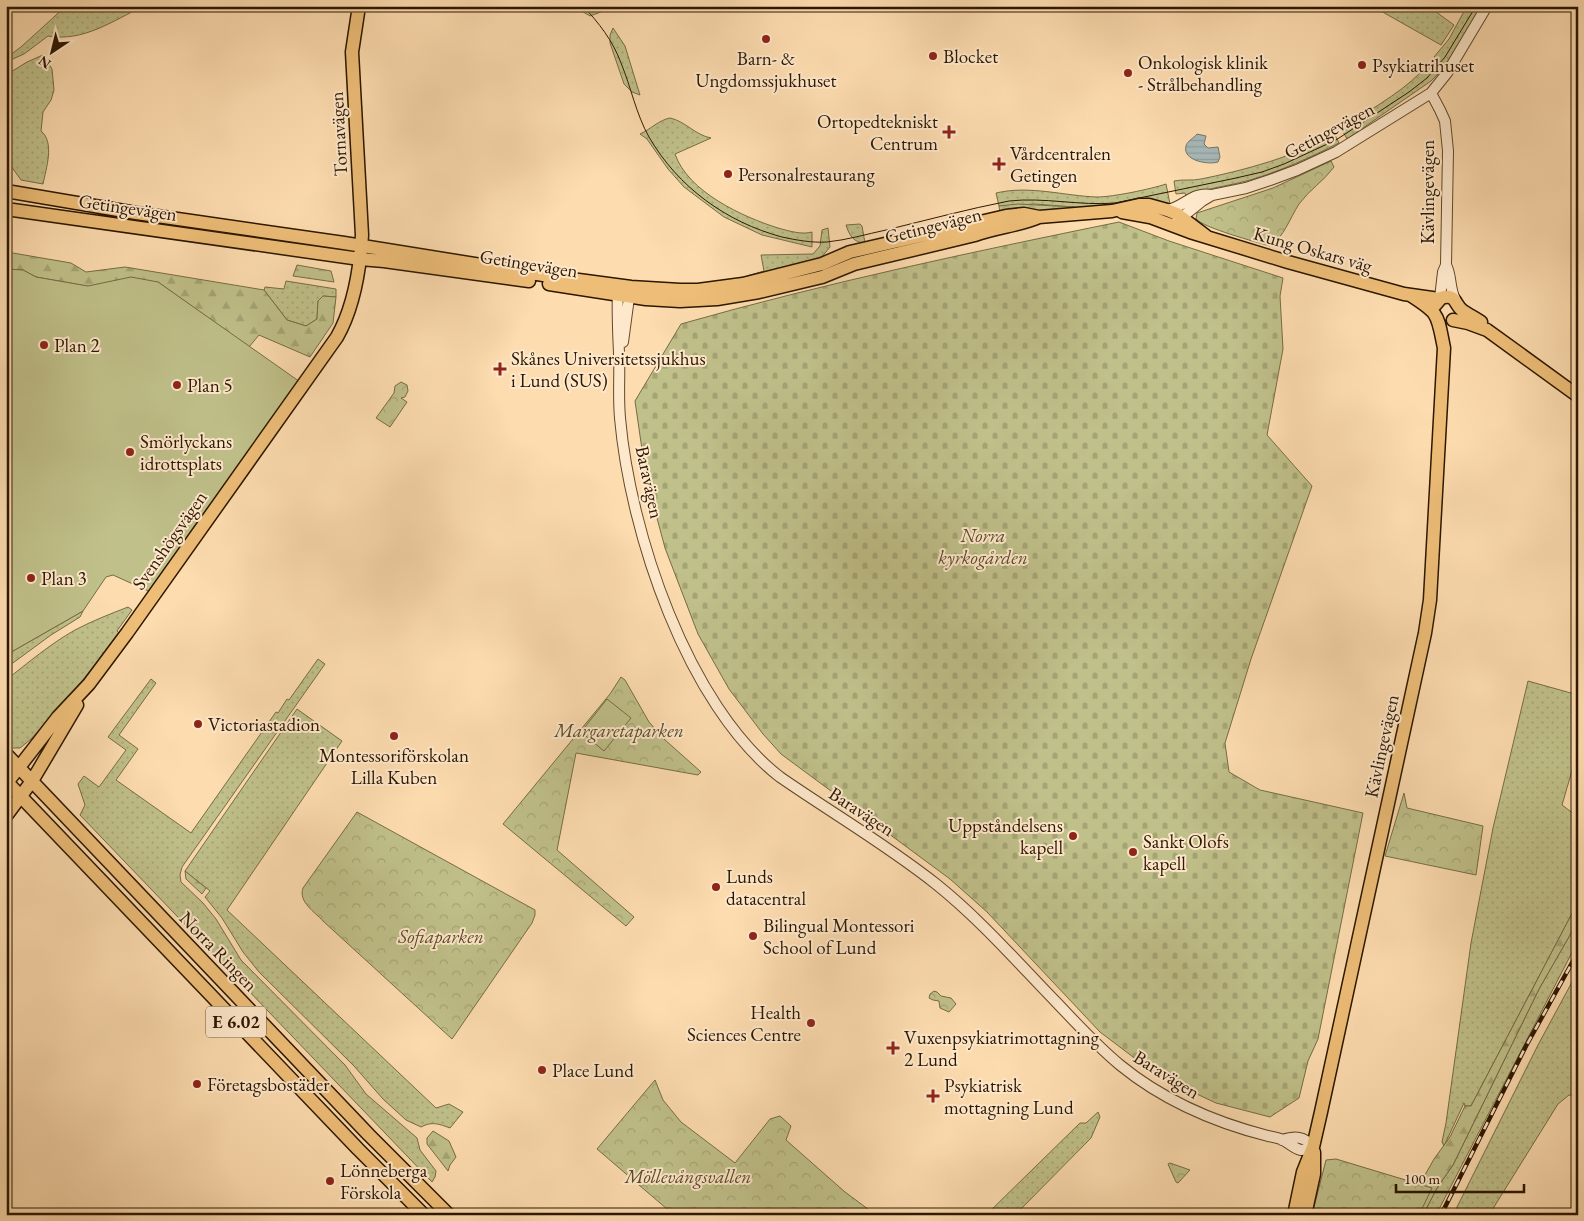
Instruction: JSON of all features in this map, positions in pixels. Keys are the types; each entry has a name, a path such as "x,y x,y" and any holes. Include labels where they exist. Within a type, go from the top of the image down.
{"main road":[{"name":"Tornavägen","path":"359,6 352,52 360,180 361,253"},
{"name":"Getingevägen","path":"6,191 361,253"},
{"name":"Getingevägen","path":"6,209 361,253 624,292 729,287 822,264 850,252 997,218 1024,214 1039,217 1112,211 1139,205 1167,210"},
{"name":"Kung Oskars väg","path":"1167,210 1182,218 1206,236"},
{"name":"Getingevägen","path":"1112,211 1141,215 1170,223"},
{"name":"Kung Oskars väg","path":"1170,223 1190,232 1288,262 1410,296 1448,297 1482,323 1486,330"},
{"name":"Svenshögsvägen","path":"6,816 32,781 89,684 337,337 347,317 361,253"},
{"name":"Kung Oskars väg","path":"1410,296 1445,321 1452,320 1468,323 1486,330 1578,396"},
{"path":"1436,315 1435,304 1440,298"},
{"path":"1452,320 1458,314 1457,304"},
{"name":"Kävlingevägen","path":"1436,315 1444,348"},
{"name":"Kävlingevägen","path":"1294,1215 1303,1172 1313,1147 1425,633 1430,600 1444,348 1452,320"},
{"name":"Svenshögsvägen","path":"7,783 58,717 89,684"},
{"name":"Norra Ringen","path":"6,754 362,1128 449,1215"},
{"name":"Norra Ringen","path":"7,783 424,1215"},
{"name":"Kävlingevägen","path":"1305,1215 1314,1174 1313,1147"}],"street":[{"name":"Getingevägen","path":"1167,210 1175,208 1196,196 1212,195 1246,188 1316,161 1354,141 1431,93 1447,73 1487,6"},
{"name":"Kävlingevägen","path":"1431,93 1445,121 1448,151 1446,265 1442,272 1440,298"},
{"name":"Getingevägen","path":"1170,223 1182,218 1195,206 1212,195"},
{"name":"Kävlingevägen","path":"1446,265 1450,272 1452,294 1457,304"},
{"name":"Baravägen","path":"624,292 619,365 620,416 628,470 637,512 649,554 677,632 697,674 734,730 775,773 876,841 937,885 986,928 1099,1047 1121,1066 1153,1088 1198,1114 1234,1128 1282,1140 1294,1137 1308,1140 1313,1147"}],"green space":[{"path":"66,6 144,6 109,24 86,33 74,36 48,36 24,54 6,62 6,58 21,47"},
{"path":"573,6 596,6 601,12 590,16"},
{"path":"1372,6 1428,6 1454,25 1441,45"},
{"path":"1467,6 1482,6 1445,66 1434,57 1449,39"},
{"path":"613,28 625,46 640,95 632,92 624,84 610,43 610,35"},
{"path":"43,55 52,69 54,90 51,100 43,112 41,131 48,142 49,149 43,184 21,180 6,159 6,75"},
{"path":"1429,63 1440,72 1431,81 1347,139 1340,126 1349,124 1392,96 1412,81"},
{"path":"670,118 711,138 675,154 682,168 704,191 733,210 764,223 791,231 812,232 812,247 762,235 724,217 684,187 668,169 647,139 640,134"},
{"path":"1333,131 1339,143 1284,168 1250,180 1186,196 1185,193 1176,194 1174,181 1201,179 1270,161 1306,148"},
{"path":"1331,161 1334,167 1303,199 1279,238 1270,246 1219,230 1196,219 1197,213 1273,188"},
{"path":"1166,184 1170,204 1074,209 1074,207 1035,204 999,206 996,193 1034,190 1104,197"},
{"path":"1018,204 1075,207 1074,209 1000,213 999,206"},
{"name":"Norra kyrkogården","path":"1119,222 1169,241 1283,278 1280,296 1283,349 1267,435 1312,486 1251,659 1225,743 1229,772 1260,790 1363,813 1318,1039 1308,1061 1299,1098 1270,1117 1216,1103 1169,1081 1141,1063 1100,1032 987,912 950,879 781,754 763,734 729,689 698,634 665,548 646,477 635,401 681,324 844,282"},
{"path":"860,224 865,243 858,242 853,238 846,225"},
{"path":"828,228 830,247 820,259 748,278 747,276 764,271 761,255 813,254 820,246 822,230"},
{"path":"7,252 71,263 86,272 125,267 264,290 287,320 306,326 317,319 318,301 323,296 336,297 333,323 310,357 259,335 249,347 158,282 120,292 36,277 23,270 6,269"},
{"path":"297,265 331,271 334,282 293,276"},
{"name":"Smörlyckans idrottsplats","path":"6,269 23,270 36,277 88,286 131,277 158,282 303,384 155,594 113,575 106,577 83,611 6,655"},
{"path":"286,281 336,289 336,297 323,296 318,301 317,319 306,326 287,320 264,290 265,287 284,289"},
{"path":"401,382 407,385 408,391 405,397 401,398 407,402 390,427 376,418 394,393 395,386"},
{"path":"128,607 132,610 117,631 119,633 79,685 31,739 20,748 12,748 6,744 6,680 66,635"},
{"path":"83,611 80,617 51,635 6,668 6,655"},
{"path":"318,659 325,664 182,867 181,882 203,903 216,919 241,960 345,1065 366,1094 417,1138 420,1150 436,1171 432,1182 80,815 85,805 78,784 84,776 99,787 126,750 108,737 151,679 156,683 119,735 138,749 116,780 191,833 276,712 278,713 287,699 289,700"},
{"name":"Margaretaparken","path":"621,677 625,680 649,722 664,739 701,772 698,775 576,753 557,850 634,917 626,926 503,824 610,694"},
{"path":"1528,681 1578,695 1578,750 1562,805 1578,817 1578,902 1471,1106 1465,1106 1464,1103 1444,1146 1442,1142 1471,943 1493,828"},
{"path":"607,699 631,718 604,751 581,732"},
{"path":"297,709 342,741 227,910 436,1108 449,1104 463,1112 450,1128 439,1124 421,1127 406,1120 383,1099 354,1066 259,972 243,952 222,918 205,897 210,891 185,871"},
{"path":"1404,793 1407,808 1483,826 1476,875 1385,856"},
{"name":"Sofiaparken","path":"357,812 535,910 532,923 452,1039 323,921 303,898 303,888"},
{"path":"185,871 206,888 202,894 186,879"},
{"path":"1578,902 1578,921 1539,989 1453,1165 1437,1188 1423,1215 1398,1215 1417,1182 1421,1182 1434,1159 1450,1137 1465,1106 1471,1106"},
{"path":"1578,921 1578,941 1436,1215 1423,1215 1437,1188 1453,1165 1539,989"},
{"path":"1578,971 1578,1095 1569,1095 1558,1104 1489,1215 1453,1215 1538,1045"},
{"path":"934,991 941,996 951,998 956,1004 949,1012 940,1008 939,1001 929,998 930,994"},
{"name":"Möllevångsvallen","path":"655,1080 663,1100 681,1122 735,1163 770,1119 780,1116 791,1126 786,1140 845,1192 876,1215 674,1215 597,1149"},
{"path":"1098,1112 1100,1117 1091,1138 1015,1215 986,1215 1080,1123 1086,1123"},
{"path":"433,1131 449,1141 456,1157 448,1171 427,1144 427,1138"},
{"path":"1336,1159 1432,1188 1419,1215 1312,1215 1326,1160"},
{"path":"1168,1164 1190,1170 1178,1183"}],"shaded area":[{"path":"1197,134 1206,136 1204,144 1208,148 1218,147 1220,157 1218,162 1197,161 1188,155 1186,146"}],"tram line":[{"path":"583,6 614,47 649,137 674,172 689,187 723,212 761,230 782,237 821,242 857,237 1009,201 1115,203 1262,172 1336,140 1409,92 1427,78 1445,57 1476,6"}],"railway":[{"path":"1441,1215 1526,1046 1578,952"}],"place":[{"name":"Barn- & Ungdomssjukhuset","path":"766,39"},
{"name":"Blocket","path":"933,56"},
{"name":"Psykiatrihuset","path":"1362,65"},
{"name":"Onkologisk klinik - Strålbehandling","path":"1128,73"},
{"name":"Ortopedtekniskt Centrum","path":"949,132"},
{"name":"Vårdcentralen Getingen","path":"999,164"},
{"name":"Personalrestaurang","path":"728,174"},
{"name":"Plan 2","path":"44,345"},
{"name":"Skånes Universitetssjukhus i Lund (SUS)","path":"500,369"},
{"name":"Plan 5","path":"177,385"},
{"name":"Smörlyckans idrottsplats","path":"130,452"},
{"name":"Plan 3","path":"31,578"},
{"name":"Victoriastadion","path":"198,724"},
{"name":"Montessoriförskolan Lilla Kuben","path":"394,736"},
{"name":"Uppståndelsens kapell","path":"1073,836"},
{"name":"Sankt Olofs kapell","path":"1133,852"},
{"name":"Lunds datacentral","path":"716,887"},
{"name":"Bilingual Montessori School of Lund","path":"753,936"},
{"name":"Health Sciences Centre","path":"811,1023"},
{"name":"Vuxenpsykiatrimottagning 2 Lund","path":"893,1048"},
{"name":"Place Lund","path":"542,1070"},
{"name":"Företagsbostäder","path":"197,1084"},
{"name":"Psykiatrisk mottagning Lund","path":"933,1096"},
{"name":"Lönneberga Förskola","path":"330,1181"}]}
